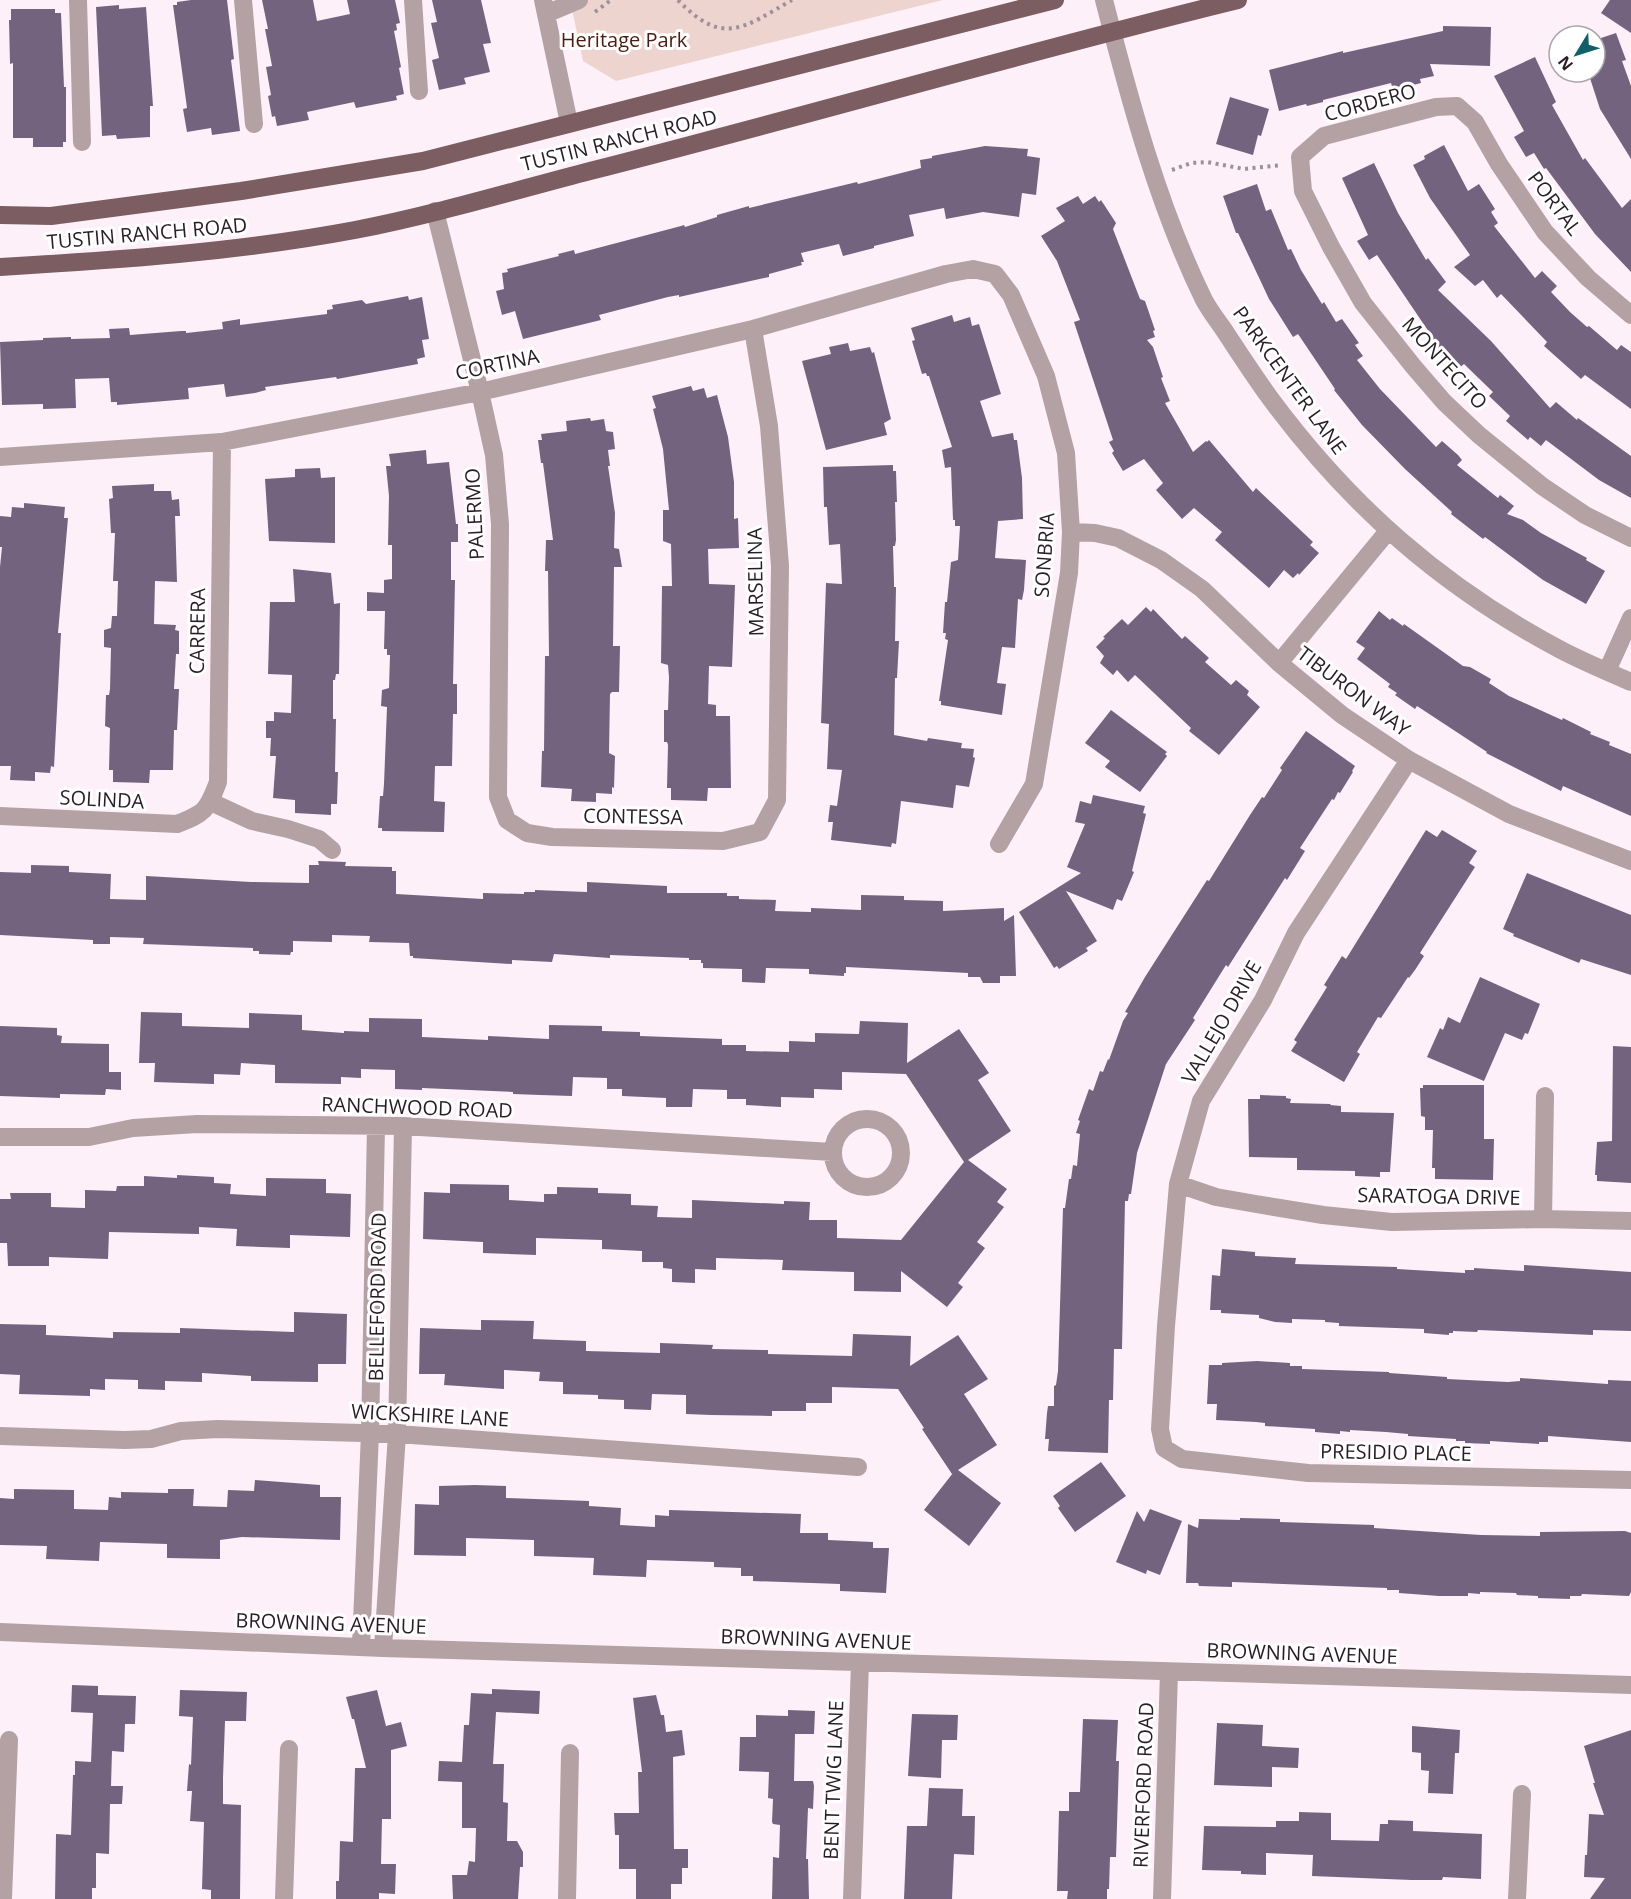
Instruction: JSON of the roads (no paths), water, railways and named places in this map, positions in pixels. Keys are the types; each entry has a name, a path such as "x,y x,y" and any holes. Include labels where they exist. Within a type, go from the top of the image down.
{"main road":[{"name":"TUSTIN RANCH ROAD","path":"0,215 51,216 242,192 423,161 1055,0"},
{"name":"TUSTIN RANCH ROAD","path":"0,267 130,260 273,244 359,229 730,135 1112,31 1238,0"}],"street":[{"path":"78,0 82,142"},
{"path":"243,0 254,124"},
{"path":"414,0 418,91"},
{"path":"569,123 544,7 579,0"},
{"name":"PARKCENTER LANE","path":"1104,0 1160,195 1205,301 1253,375 1301,439 1342,486 1388,531 1441,574 1482,604 1563,651 1631,682"},
{"name":"CORDERO","path":"1301,160 1324,136 1436,107 1457,106"},
{"name":"PORTAL","path":"1457,106 1475,122 1499,164 1545,232 1588,278 1631,315"},
{"name":"MONTECITO","path":"1301,160 1303,191 1363,303 1444,402 1479,435 1542,486 1585,515 1631,538"},
{"name":"PALERMO","path":"435,211 494,455 500,524 498,797 507,820"},
{"name":"CORTINA","path":"0,457 222,442 480,392 753,329 946,274 972,269 995,274"},
{"name":"SONBRIA","path":"995,274 1011,295 1046,376 1066,453 1071,532 1069,573 1034,784 999,844"},
{"name":"MARSELINA","path":"753,329 769,426 780,566 777,800 760,832"},
{"name":"CARRERA","path":"205,808 218,782 222,442"},
{"path":"1279,663 1388,531"},
{"name":"TIBURON WAY","path":"1071,532 1095,532 1118,538 1161,560 1202,589 1279,663 1342,715 1409,760 1509,813 1631,861"},
{"path":"1607,671 1631,618"},
{"name":"VALLEJO DRIVE","path":"1164,1448 1160,1429 1178,1184 1200,1101 1263,1000 1296,933 1409,760"},
{"path":"205,808 319,838 332,850"},
{"name":"SOLINDA","path":"0,816 177,824 205,808"},
{"name":"CONTESSA","path":"507,820 527,833 552,837 723,841 760,832"},
{"path":"1543,1219 1545,1096"},
{"name":"RANCHWOOD ROAD","path":"0,1137 89,1137 133,1128 197,1124 404,1126 832,1152"},
{"name":"BELLEFORD ROAD","path":"361,1646 370,1433 376,1126"},
{"name":"BELLEFORD ROAD","path":"383,1648 397,1434 404,1126"},
{"name":"SARATOGA DRIVE","path":"1178,1184 1216,1197 1323,1215 1392,1222 1543,1219 1631,1221"},
{"name":"WICKSHIRE LANE","path":"0,1436 125,1440 151,1438 181,1431 218,1429 370,1433 858,1467"},
{"name":"PRESIDIO PLACE","path":"1164,1448 1182,1459 1308,1473 1631,1480"},
{"name":"BROWNING AVENUE","path":"0,1632 383,1648 1631,1685"},
{"name":"BENT TWIG LANE","path":"852,1899 860,1663"},
{"name":"RIVERFORD ROAD","path":"1162,1899 1169,1672"},
{"path":"3,1899 9,1740"},
{"path":"284,1899 289,1749"},
{"path":"567,1899 570,1753"},
{"path":"1517,1899 1522,1794"}],"park label":[{"name":"Heritage Park","path":"624,39"}]}
